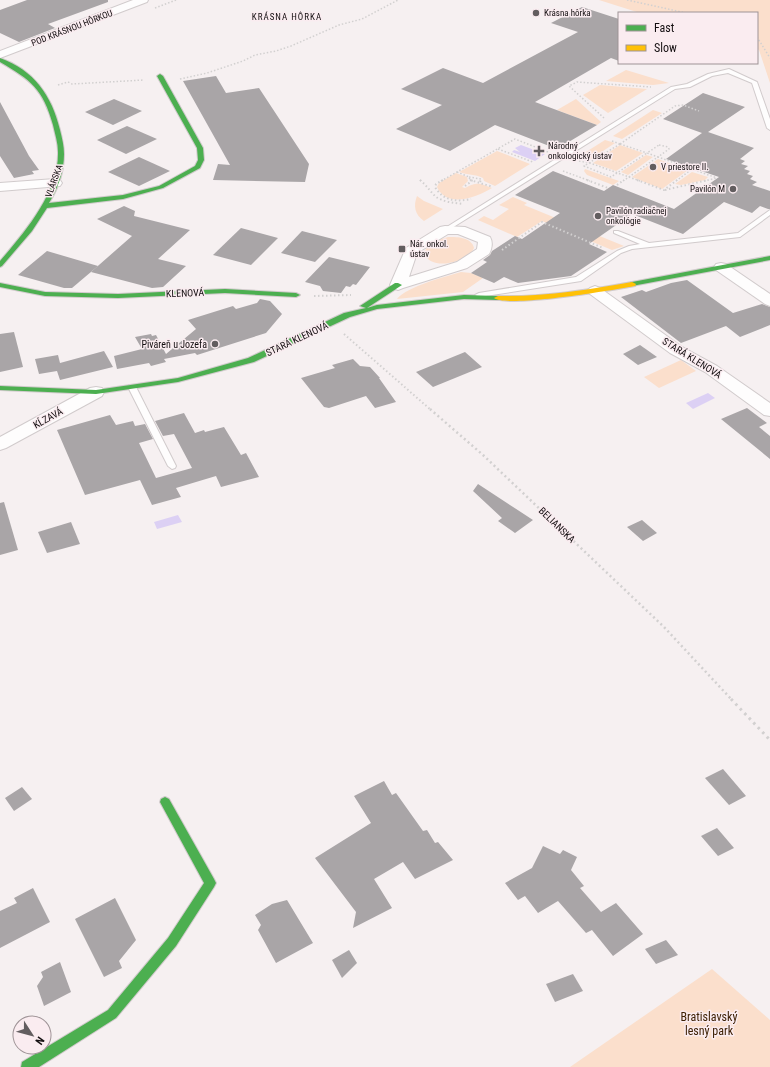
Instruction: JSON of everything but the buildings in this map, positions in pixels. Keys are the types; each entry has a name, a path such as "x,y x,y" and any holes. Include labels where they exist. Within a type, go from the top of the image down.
{"street":[{"name":"POD KRÁSNOU HÔRKOU","path":"0,55 143,0"},
{"name":"VLÁRSKA","path":"0,60 36,83 47,98 61,154 61,164 55,183 44,206 24,237 1,263"},
{"path":"44,206 123,196 153,189 176,180 198,167 201,160 200,148 160,76"},
{"path":"0,187 55,183"},
{"path":"347,316 398,285 462,265 484,251 485,240 460,230 445,230 410,251 398,285"},
{"name":"STARÁ KLENOVÁ","path":"0,388 96,392 178,380 251,360 347,316 377,307 470,297 516,299 595,291 770,258"},
{"path":"721,267 770,301"},
{"name":"KLENOVÁ","path":"0,286 45,294 118,296 225,291 296,295"},
{"name":"STARÁ KLENOVÁ","path":"595,291 676,350 711,369 770,411"},
{"name":"KĹZAVÁ","path":"0,444 96,392"},
{"path":"27,1067 112,1014 172,942 210,883 165,802"}],"lane":[{"path":"445,230 673,88 688,86 710,75 729,71 754,82 770,128"},
{"path":"470,297 578,279 616,254 631,247 740,235 770,212"},
{"path":"616,232 649,245"},
{"path":"132,387 172,466"}],"path":[{"path":"179,79 207,74 255,55 276,51 291,46 339,25 362,19 398,0"},
{"path":"627,0 681,12"},
{"path":"758,39 770,58"},
{"path":"55,86 68,82 72,84 148,80"},
{"path":"613,125 569,86 577,82 673,88"},
{"path":"617,185 670,149 668,146 659,145 611,177 584,166 677,105 699,111"},
{"path":"473,198 458,200 449,199 437,192 435,187 436,184 515,139 554,154"},
{"path":"578,161 590,163 664,190 717,178 629,147"},
{"path":"498,149 537,164"},
{"path":"664,190 692,170"},
{"path":"456,172 481,179 480,182"},
{"path":"470,177 470,180 473,181"},
{"path":"420,180 429,187 436,197 441,200 458,204 473,202"},
{"path":"465,186 473,181 497,188"},
{"path":"500,251 542,222 616,254"},
{"path":"556,233 561,230"},
{"path":"582,244 586,241"},
{"path":"296,295 356,295 369,303"},
{"name":"BELIANSKA","path":"332,323 484,455 664,627 770,740"}],"green space":[{"path":"599,0 770,0 770,83 758,50 758,12 637,12"},
{"path":"626,70 669,83 653,85 606,81"},
{"path":"600,85 647,89 608,113 583,95"},
{"path":"576,99 601,122 597,125 557,110"},
{"path":"653,110 662,113 622,139 613,136"},
{"path":"605,140 615,143 588,161 578,157"},
{"path":"620,145 643,153 616,171 593,163"},
{"path":"497,151 530,164 495,186 484,181 483,178 459,172"},
{"path":"646,155 653,157 628,175 621,172"},
{"path":"658,159 688,170 662,189 632,177"},
{"path":"585,169 619,181 613,185 587,175 584,171"},
{"path":"692,172 708,177 705,180 681,185 675,184"},
{"path":"456,173 467,177 468,181 462,187 465,188 478,184 492,188 478,195 463,199 448,198 442,194 437,187 439,183"},
{"path":"417,196 424,201 443,209 424,221 417,213 415,207"},
{"path":"513,197 527,203 524,205 624,246 612,250 542,221 517,237 478,220 484,216 493,220 509,209 499,205"},
{"path":"448,237 467,240 474,248 464,258 448,263 433,262 427,258 424,252 431,244"},
{"path":"461,272 471,273 483,278 463,292 397,299 402,294 418,286"},
{"path":"681,360 696,371 659,388 644,377"},
{"name":"Bratislavský lesný park","path":"712,969 770,1020 770,1067 570,1067"}],"shaded area":[{"path":"521,145 545,154 535,161 512,152 514,150 520,152 515,148"},
{"path":"708,393 715,398 693,409 686,403"},
{"path":"178,515 182,522 157,529 154,522"}],"traffic: fast":[{"path":"0,60 31,79 43,93 52,113 60,142 61,153 59,171 55,186 48,200 19,243 0,265"},
{"path":"44,206 123,197 161,187 198,167 201,160 200,148 160,76"},
{"path":"632,284 770,258"},
{"path":"0,285 45,294 118,296 225,291 296,295"},
{"path":"364,306 398,285"},
{"path":"0,388 96,392 178,380 251,360 347,315 377,307 464,297 498,298"},
{"path":"27,1067 112,1014 172,942 210,883 165,802"}],"traffic: slow":[{"path":"498,298 549,297 632,284"}],"place":[{"name":"Krásna hôrka","path":"536,13"},
{"name":"Národný onkologický ústav","path":"539,151"},
{"name":"V priestore II.","path":"653,167"},
{"name":"Pavilón M","path":"733,189"},
{"name":"Pavilón radiačnej onkológie","path":"598,216"},
{"name":"Nár. onkol. ústav","path":"402,249"},
{"name":"Piváreň u Jozefa","path":"215,344"}],"district":[{"name":"KRÁSNA HÔRKA","path":"287,17"}]}
